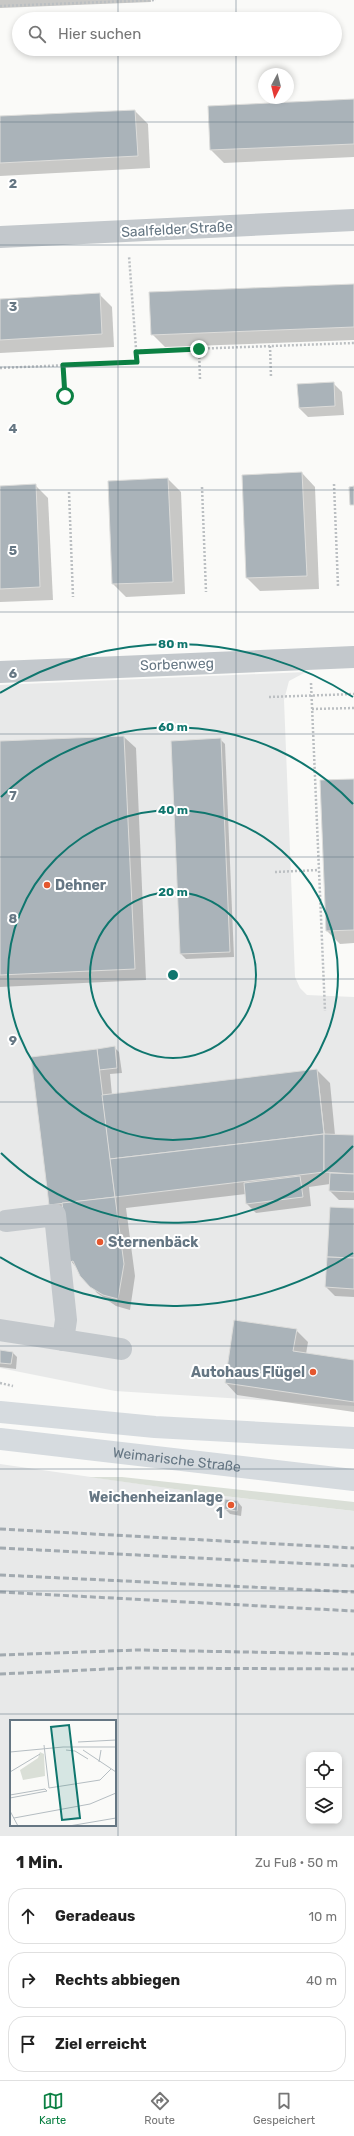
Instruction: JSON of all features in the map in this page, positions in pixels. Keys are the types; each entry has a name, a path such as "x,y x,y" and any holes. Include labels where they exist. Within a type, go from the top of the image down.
{"main road":[{"path":"0,1412 155,1427 354,1438"},
{"name":"Weimarische Straße","path":"0,1439 354,1480"}],"street":[{"name":"Saalfelder Straße","path":"0,237 354,220"},
{"name":"Sorbenweg","path":"0,672 354,657"},
{"path":"6,1222 55,1215 66,1320 63,1340"},
{"path":"0,1330 121,1349"}],"path":[{"path":"0,6 156,0"},
{"path":"0,368 137,362 127,231"},
{"path":"136,352 354,343"},
{"path":"270,346 271,377"},
{"path":"199,349 200,379"},
{"path":"63,365 65,396"},
{"path":"334,484 338,586"},
{"path":"202,486 206,592"},
{"path":"69,492 73,597"},
{"path":"310,659 325,1011"},
{"path":"269,697 354,694"},
{"path":"312,709 354,708"},
{"path":"275,872 319,870"}],"shaded area":[{"path":"306,672 289,681 284,700 295,977 300,988 307,995 354,997 354,1406 115,1391 0,1368 0,685"},
{"path":"0,1464 224,1496 354,1511 354,1836 0,1836"},
{"path":"89,1477 122,1477 354,1502 354,1511 224,1496"}],"building":[{"path":"354,99 354,144 210,150 208,106 258,104 294,104 294,102"},
{"path":"135,110 138,156 0,163 0,116"},
{"path":"354,284 354,327 151,335 149,292"},
{"path":"100,293 102,334 0,340 0,299"},
{"path":"334,382 335,406 299,408 297,384"},
{"path":"302,472 307,576 246,578 242,475"},
{"path":"168,478 173,582 112,584 108,481"},
{"path":"36,484 40,587 0,589 0,486"},
{"path":"354,486 354,505 350,505 349,487"},
{"path":"124,736 135,969 0,975 0,741"},
{"path":"221,738 230,952 180,954 171,741"},
{"path":"354,779 354,930 326,931 320,780"},
{"path":"115,1046 117,1068 99,1070 97,1049"},
{"path":"97,1049 115,1197 49,1205 31,1057"},
{"path":"317,1069 324,1134 110,1159 102,1095"},
{"path":"324,1134 324,1172 115,1197 110,1159"},
{"path":"324,1134 354,1135 354,1174 324,1172"},
{"path":"330,1173 354,1174 354,1192 329,1191"},
{"path":"300,1176 303,1197 246,1204 244,1183"},
{"path":"115,1197 124,1264 118,1299 103,1295 90,1287 80,1276 73,1261 70,1262 62,1203"},
{"path":"330,1207 354,1208 354,1258 327,1257"},
{"path":"327,1257 354,1258 354,1289 325,1287"},
{"path":"234,1320 297,1329 293,1351 354,1360 354,1402 225,1383"},
{"path":"0,1350 13,1352 11,1364 0,1363"},
{"name":"Weichenheizanlage 1","path":"225,1499 238,1501 237,1511 224,1509"}],"railway":[{"path":"0,1529 354,1548"},
{"path":"0,1548 354,1566"},
{"path":"0,1575 354,1592"},
{"path":"0,1592 354,1611"},
{"path":"0,1655 138,1650 354,1654"},
{"path":"0,1674 129,1668 354,1669"}],"place":[{"name":"Dehner","path":"47,885"},
{"name":"Sternenbäck","path":"100,1242"},
{"name":"Autohaus Flügel","path":"313,1372"},
{"name":"Weichenheizanlage 1","path":"231,1505"}],"route":[{"path":"65,396 63,365 137,362 136,352 199,349"}]}
